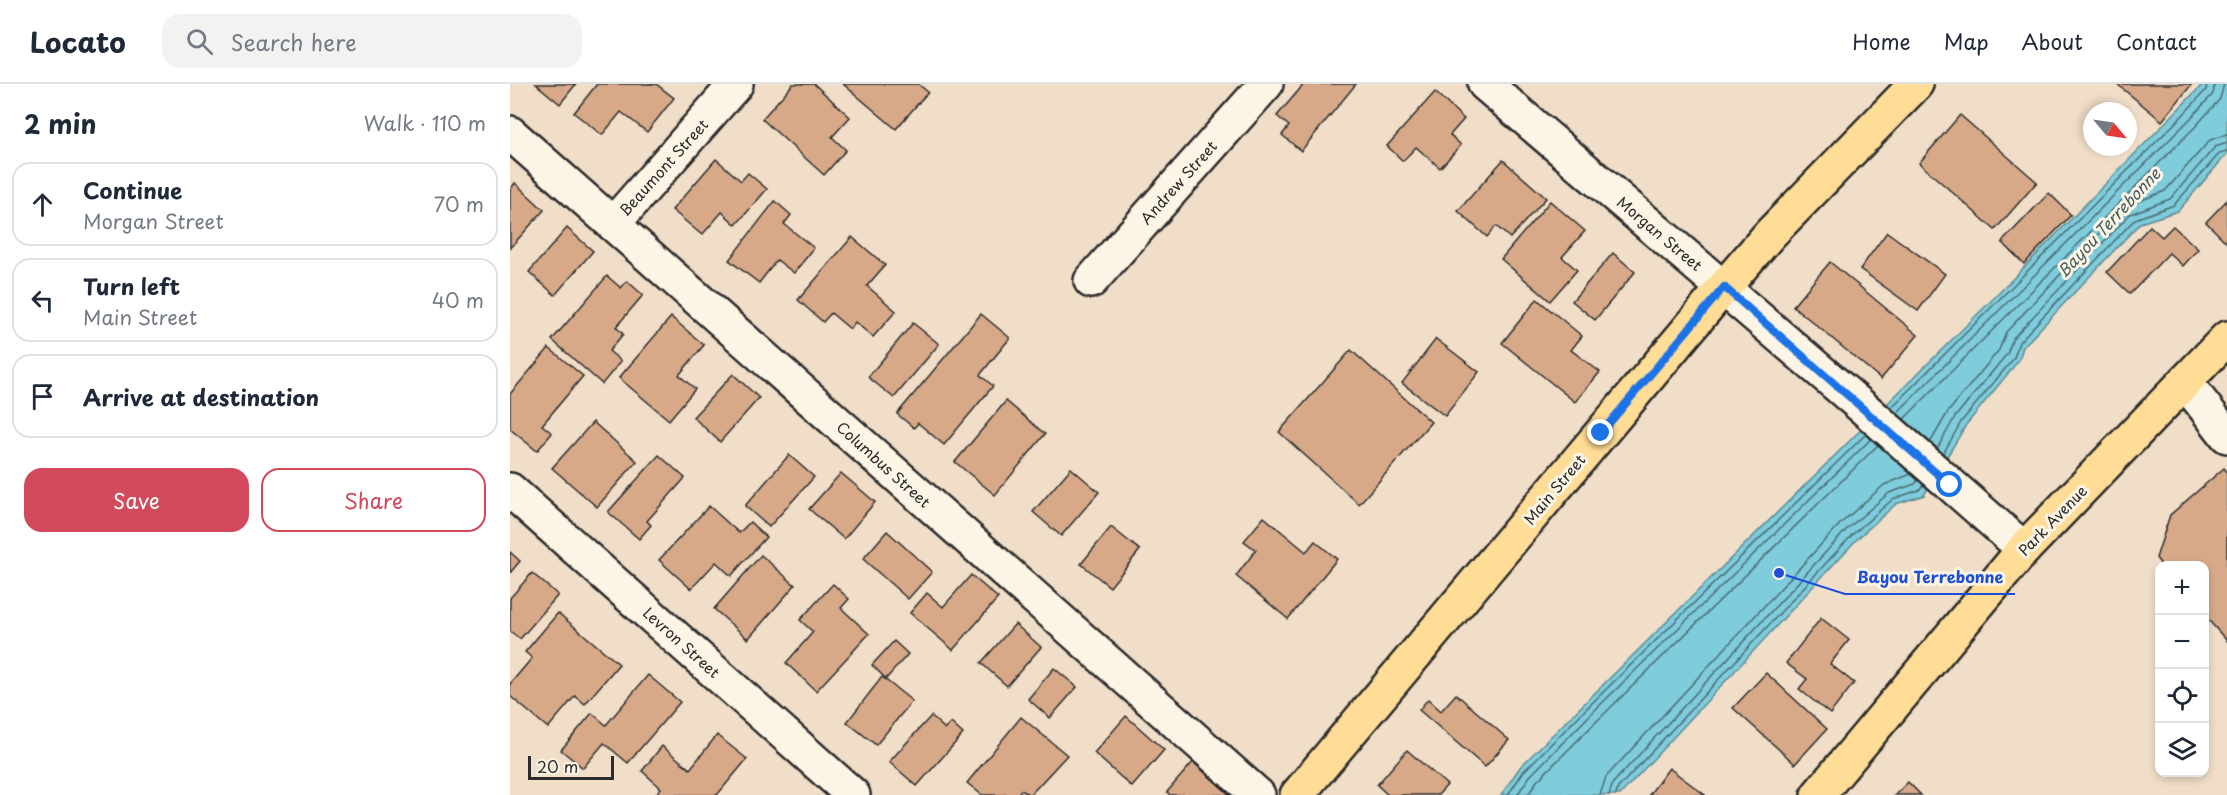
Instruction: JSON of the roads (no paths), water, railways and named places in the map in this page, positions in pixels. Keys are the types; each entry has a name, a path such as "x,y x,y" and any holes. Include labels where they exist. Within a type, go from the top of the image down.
{"main road":[{"name":"Main Street","path":"1297,795 1770,234 1916,84"},
{"name":"Park Avenue","path":"1818,795 2024,549 2227,338"}],"street":[{"name":"Beaumont Street","path":"613,224 736,84"},
{"name":"Andrew Street","path":"1091,281 1266,84"},
{"name":"Morgan Street","path":"1485,84 1868,411 2024,549"},
{"name":"Columbus Street","path":"510,133 1258,795"},
{"path":"2186,383 2227,436"},
{"name":"Levron Street","path":"510,490 853,795"}],"water":[{"path":"2203,84 2227,84 2227,154 2178,211 2140,223 2023,347 2019,360 1966,425 1924,495 1896,504 1858,538 1620,795 1501,795 1520,767 1993,299 2133,156 2137,156 2137,152"}],"place":[{"name":"Bayou Terrebonne","path":"1779,573"}]}
